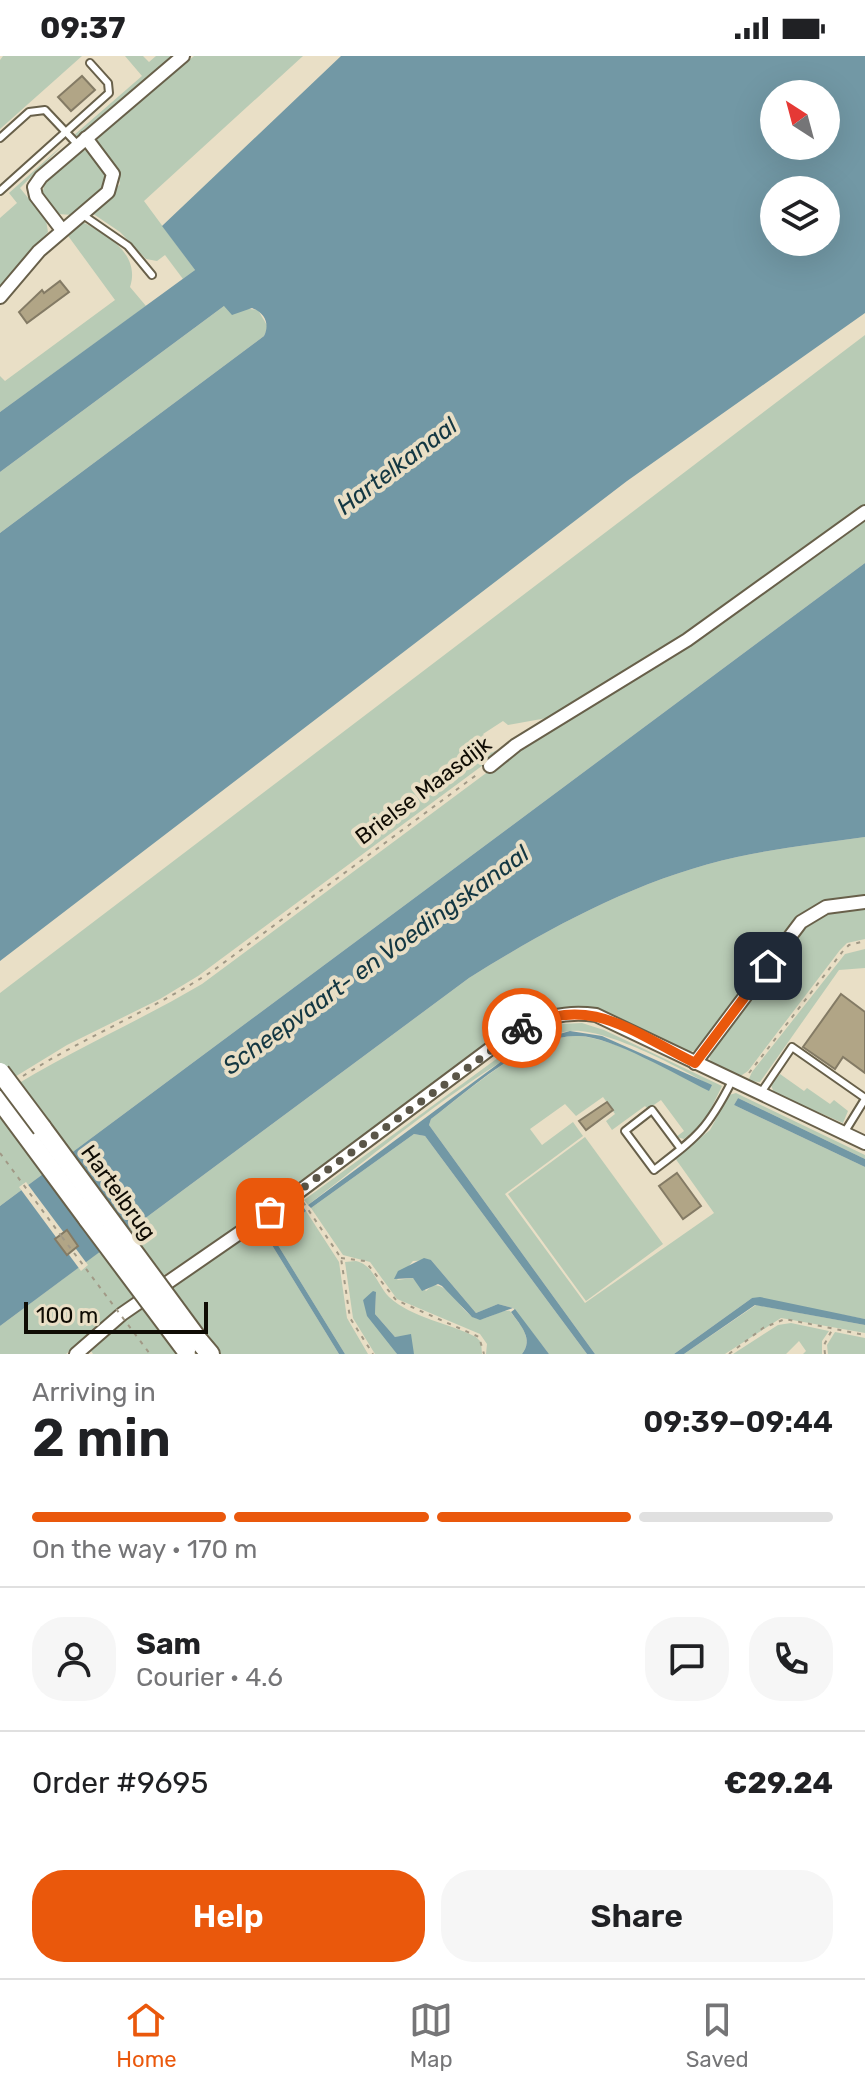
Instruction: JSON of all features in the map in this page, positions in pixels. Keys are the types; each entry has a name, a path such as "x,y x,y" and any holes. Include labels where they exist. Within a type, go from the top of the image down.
{"main road":[{"name":"Hartelbrug","path":"0,1072 196,1350"},
{"name":"Hartelbrug","path":"0,1100 196,1350"}],"street":[{"path":"62,230 36,196 34,187 82,141 183,56"},
{"path":"0,297 39,251 108,192 113,174 82,141"},
{"name":"Brielse Maasdijk","path":"490,766 516,745 736,607 865,512"},
{"path":"695,1063 801,922 826,907 865,902"},
{"path":"76,1354 122,1314 296,1194 510,1034 547,1016 571,1011 596,1015 865,1143"}],"lane":[{"path":"0,191 109,93 108,83 90,63"},
{"path":"0,138 36,110 52,115 82,141"},
{"path":"82,214 128,246 152,275"},
{"path":"760,1094 792,1047 865,1099 844,1133"},
{"path":"681,1149 652,1110 625,1131 654,1170 681,1149 710,1124 736,1083"}],"path":[{"name":"Brielse Maasdijk","path":"23,1076 56,1055 172,997 214,970 490,766"},
{"path":"736,1083 843,951 849,945 865,941"},
{"path":"0,1153 150,1354"},
{"path":"303,1202 341,1258 350,1318 373,1354"},
{"path":"341,1258 365,1261 396,1300 479,1337 484,1354"},
{"path":"729,1354 763,1328 785,1319 865,1335"},
{"path":"825,1354 824,1345 833,1329"}],"green space":[{"path":"3,56 82,56 0,129 0,60"},
{"path":"125,56 143,56 149,62 156,56 176,56 81,136 73,136 142,76"},
{"path":"194,56 303,56 144,201 195,270 183,279 165,255 157,261 146,259 120,232 92,213 120,184 118,173 96,138"},
{"path":"64,144 20,188 46,220 48,232 0,288 0,218 17,203 9,193"},
{"path":"79,150 90,151 104,168 106,184 73,215 57,214 42,196 45,181"},
{"path":"80,221 110,238 126,255 132,275 130,287 146,306 0,412 0,376 5,381 115,300 66,233"},
{"path":"224,306 258,310 268,327 264,336 0,533 0,472"},
{"path":"865,335 865,506 724,609 547,718 508,725 503,721 483,734 498,754 198,976 160,999 67,1045 0,1086 0,993"},
{"path":"865,520 865,563 0,1206 0,1095 202,984 501,762 726,620"},
{"path":"865,837 865,898 821,905 694,1051 686,1052 568,1009 549,1011 529,1021 280,1199 161,1277 128,1231 469,978 565,922 666,877 701,866 769,851"},
{"path":"865,906 865,939 847,943 840,950 748,1071 739,1077 711,1063 709,1054 808,921 823,912"},
{"path":"865,949 865,968 839,970 760,1082 748,1081 845,954"},
{"path":"582,1023 604,1030 722,1086 705,1121 684,1139 676,1137 684,1131 661,1100 648,1109 645,1106 612,1130 606,1121 615,1114 603,1097 576,1116 565,1104 530,1129 542,1145 573,1122 583,1136 505,1194 585,1303 714,1213 675,1158 710,1130 729,1095 736,1093 865,1155 865,1159 738,1098 734,1105 865,1167 865,1319 752,1298 674,1354 595,1354 429,1125 431,1119 500,1066 540,1044 560,1038 579,1036 609,1043 711,1086 623,1042 586,1032 571,1031 546,1038 514,1054 438,1105 308,1205 304,1200 532,1033 561,1024"},
{"path":"780,1074 830,1104 834,1100 848,1111 843,1123 774,1093 771,1085"},
{"path":"414,1134 425,1136 587,1354 549,1354 513,1308 498,1304 476,1313 431,1260 413,1261 397,1280 413,1278 426,1291 433,1285 439,1286 478,1319 510,1311 526,1337 522,1354 486,1354 487,1344 480,1334 397,1299 370,1262 343,1255 311,1208"},
{"path":"585,1137 663,1244 586,1301 508,1194"},
{"path":"300,1203 304,1208 267,1237 339,1354 219,1354 169,1288"},
{"path":"306,1211 339,1262 347,1318 368,1354 345,1354 276,1242 277,1234"},
{"path":"102,1250 137,1296 66,1354 0,1354 0,1326"},
{"path":"356,1261 367,1267 389,1297 398,1304 476,1337 481,1342 482,1354 414,1354 405,1336 395,1337 375,1314 376,1292 363,1300 397,1354 375,1354 353,1318 345,1262"},
{"path":"756,1305 865,1325 865,1333 781,1318 725,1354 684,1354"},
{"path":"143,1306 179,1354 93,1354 91,1351"},
{"path":"791,1323 829,1331 822,1341 822,1354 803,1354 806,1351 799,1341 786,1354 733,1354 778,1325"},
{"path":"835,1332 865,1338 865,1354 828,1354 827,1345"}],"water":[{"name":"Hartelkanaal","path":"341,56 865,56 865,313 627,481 0,961 0,533 264,336 265,319 252,308 232,315 224,306 0,472 0,412 195,270 162,226"},
{"name":"Scheepvaart- en Voedingskanaal","path":"865,563 865,837 769,851 701,866 632,891 532,940 469,978 0,1326 0,1206"},
{"path":"570,1031 602,1036 712,1085 709,1091 644,1058 593,1038 560,1038 540,1044 500,1066 431,1119 429,1125 595,1354 587,1354 425,1136 414,1134 311,1208 308,1205 514,1052 535,1041"},
{"path":"738,1098 865,1159 865,1167 734,1105"},
{"path":"304,1208 306,1211 278,1234 276,1242 345,1354 339,1354 267,1237"},
{"path":"424,1258 431,1260 476,1313 498,1304 513,1308 480,1320 472,1317 438,1284 422,1291 413,1278 394,1279 398,1271"},
{"path":"373,1291 376,1292 375,1314 395,1337 411,1334 414,1354 397,1354 367,1316 363,1300"},
{"path":"760,1297 865,1319 865,1325 755,1305 684,1354 674,1354 752,1298"},
{"path":"515,1309 549,1354 522,1354 527,1343 522,1327 511,1312"}],"pier":[{"path":"26,1182 88,1265 81,1271 19,1187"}],"building":[{"path":"82,76 95,90 71,111 58,97"},
{"path":"60,281 69,292 27,323 19,312 42,290 44,293"},
{"path":"841,994 865,1012 865,1073 843,1057 835,1069 803,1047"},
{"path":"607,1102 613,1110 586,1130 579,1121"},
{"path":"677,1173 701,1206 683,1219 659,1186"},
{"path":"67,1230 78,1246 67,1255 55,1239"}],"way so far":[{"path":"270,1212 522,1028"}],"route":[{"path":"522,1028 547,1016 571,1011 596,1015 695,1063 768,966"}]}
